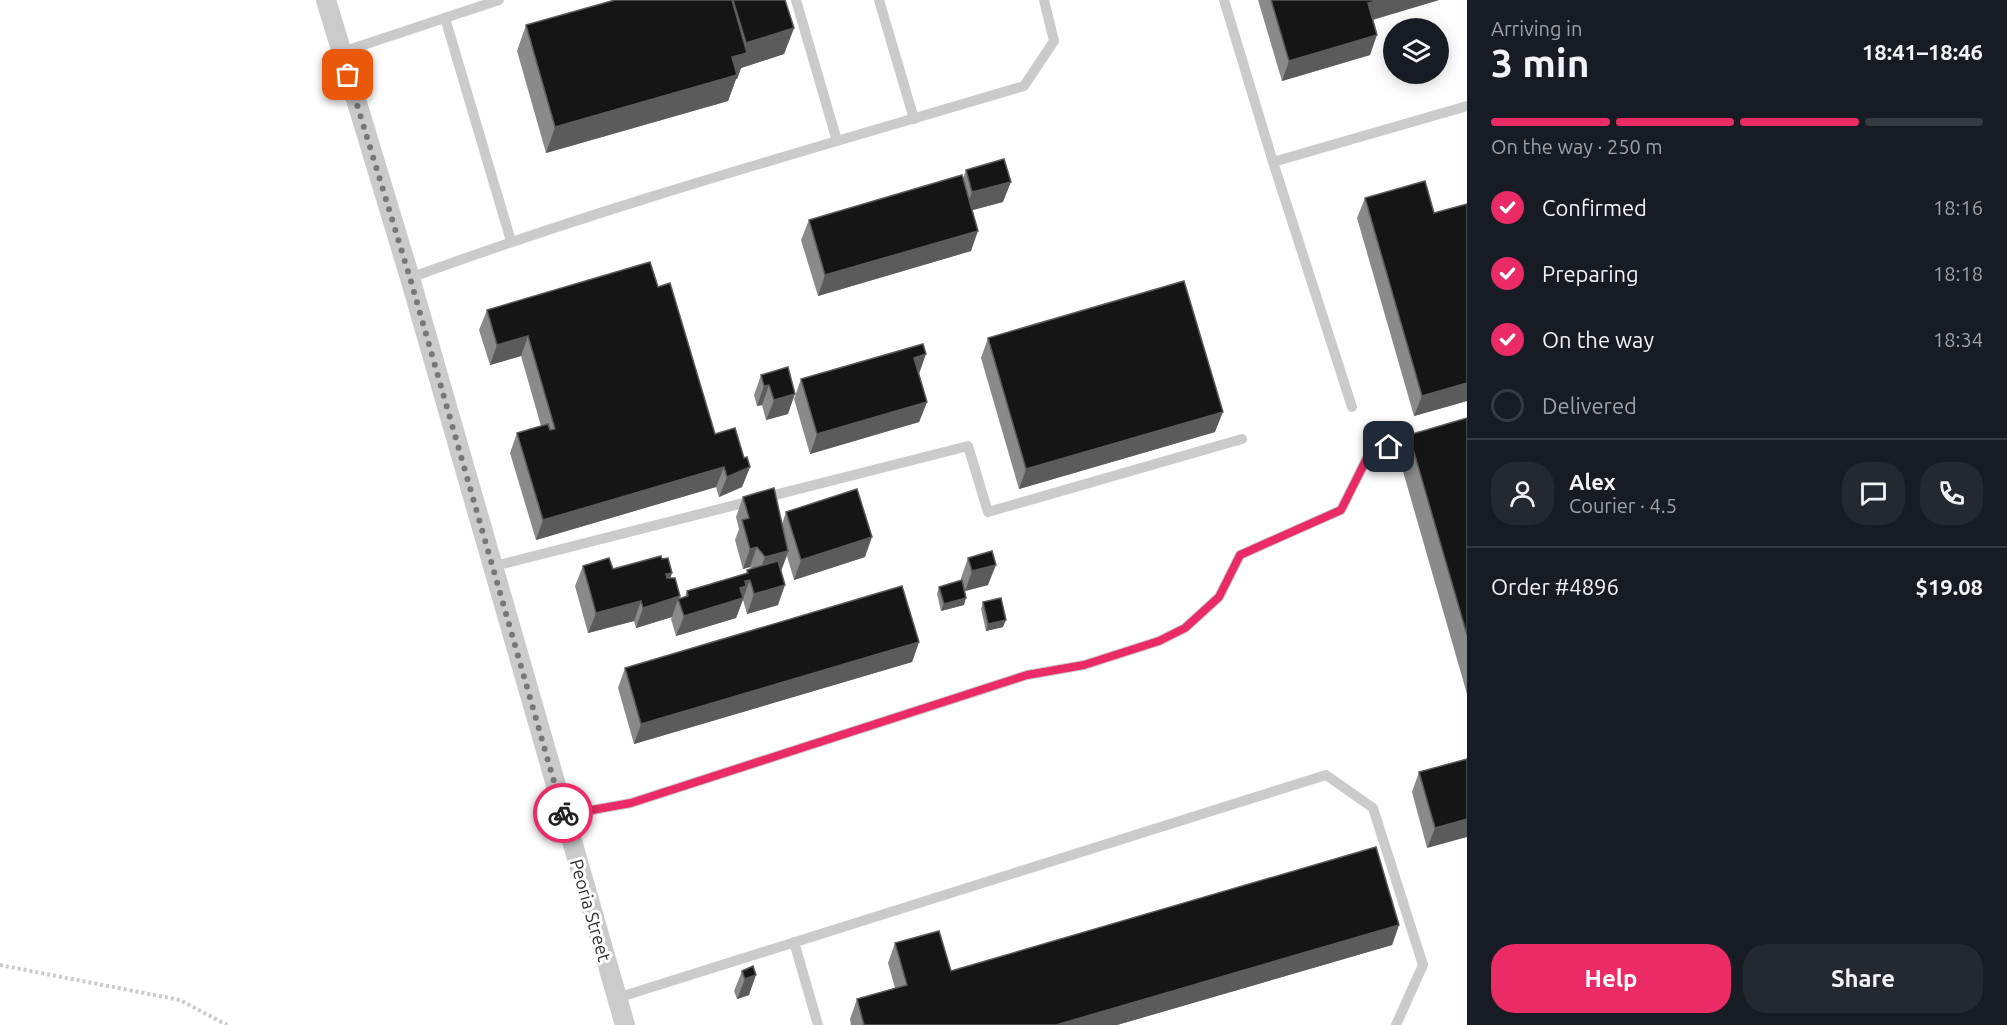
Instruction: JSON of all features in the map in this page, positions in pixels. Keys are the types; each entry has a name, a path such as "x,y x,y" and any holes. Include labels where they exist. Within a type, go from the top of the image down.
{"street":[{"name":"Peoria Street","path":"326,0 410,278 491,567 625,1025"}],"lane":[{"path":"342,52 499,0"},
{"path":"796,0 837,141"},
{"path":"879,0 914,119"},
{"path":"410,278 511,241 625,204 1024,86 1054,41 1044,0"},
{"path":"1224,0 1273,162 1352,407"},
{"path":"445,18 511,241"},
{"path":"1273,162 1467,106"},
{"path":"564,815 631,803 1027,675 1084,665 1159,641 1185,628 1219,597 1240,555 1341,510 1369,454 1434,430"},
{"path":"491,567 968,446 988,512 1242,439"},
{"path":"617,998 1326,775 1373,808 1423,965 1396,1025"},
{"path":"794,942 818,1025"}],"path":[{"path":"0,965 180,1000 227,1025"}],"building":[{"path":"615,0 732,0 747,53 732,57 737,75 555,127 526,25"},
{"path":"733,0 785,0 794,28 746,43"},
{"path":"1271,0 1379,0 1368,3 1377,35 1289,61"},
{"path":"1004,159 1011,182 972,192 966,170"},
{"path":"962,175 978,231 825,275 809,220"},
{"path":"1425,181 1434,213 1467,204 1467,383 1422,396 1365,198"},
{"path":"650,262 658,287 670,283 715,434 735,428 744,458 747,457 750,467 727,477 724,467 543,520 517,433 548,424 550,430 555,429 528,336 497,345 487,310"},
{"path":"1184,281 1223,412 1026,469 988,338"},
{"path":"923,344 926,354 914,358 927,402 817,434 801,379"},
{"path":"788,367 795,394 774,400 769,385 764,386 761,375"},
{"path":"1467,418 1467,635 1409,435"},
{"path":"774,488 788,551 765,557 757,547 750,549 742,520 749,518 743,497"},
{"path":"857,489 872,537 801,560 786,512"},
{"path":"992,551 996,565 972,571 968,558"},
{"path":"661,556 662,559 668,558 672,573 666,574 667,578 675,578 680,596 643,608 641,601 596,613 583,566 609,558 613,569"},
{"path":"778,561 785,585 754,594 750,580 745,581 746,586 740,588 743,598 684,616 678,599 688,596 687,591 748,573 747,570"},
{"path":"962,580 966,598 944,604 939,587"},
{"path":"902,586 919,642 641,724 625,668"},
{"path":"1001,598 1006,620 988,624 983,602"},
{"path":"1467,759 1467,819 1435,828 1419,772"},
{"path":"1376,847 1399,925 1056,1025 864,1025 857,999 907,985 895,943 939,931 951,971"},
{"path":"753,966 756,975 745,979 742,971"}],"way so far":[{"path":"348,75 410,278 563,813"}],"route":[{"path":"563,813 564,815 631,803 1027,675 1084,665 1159,641 1185,628 1219,597 1240,555 1323,516 1341,510 1369,454 1389,447"}]}
